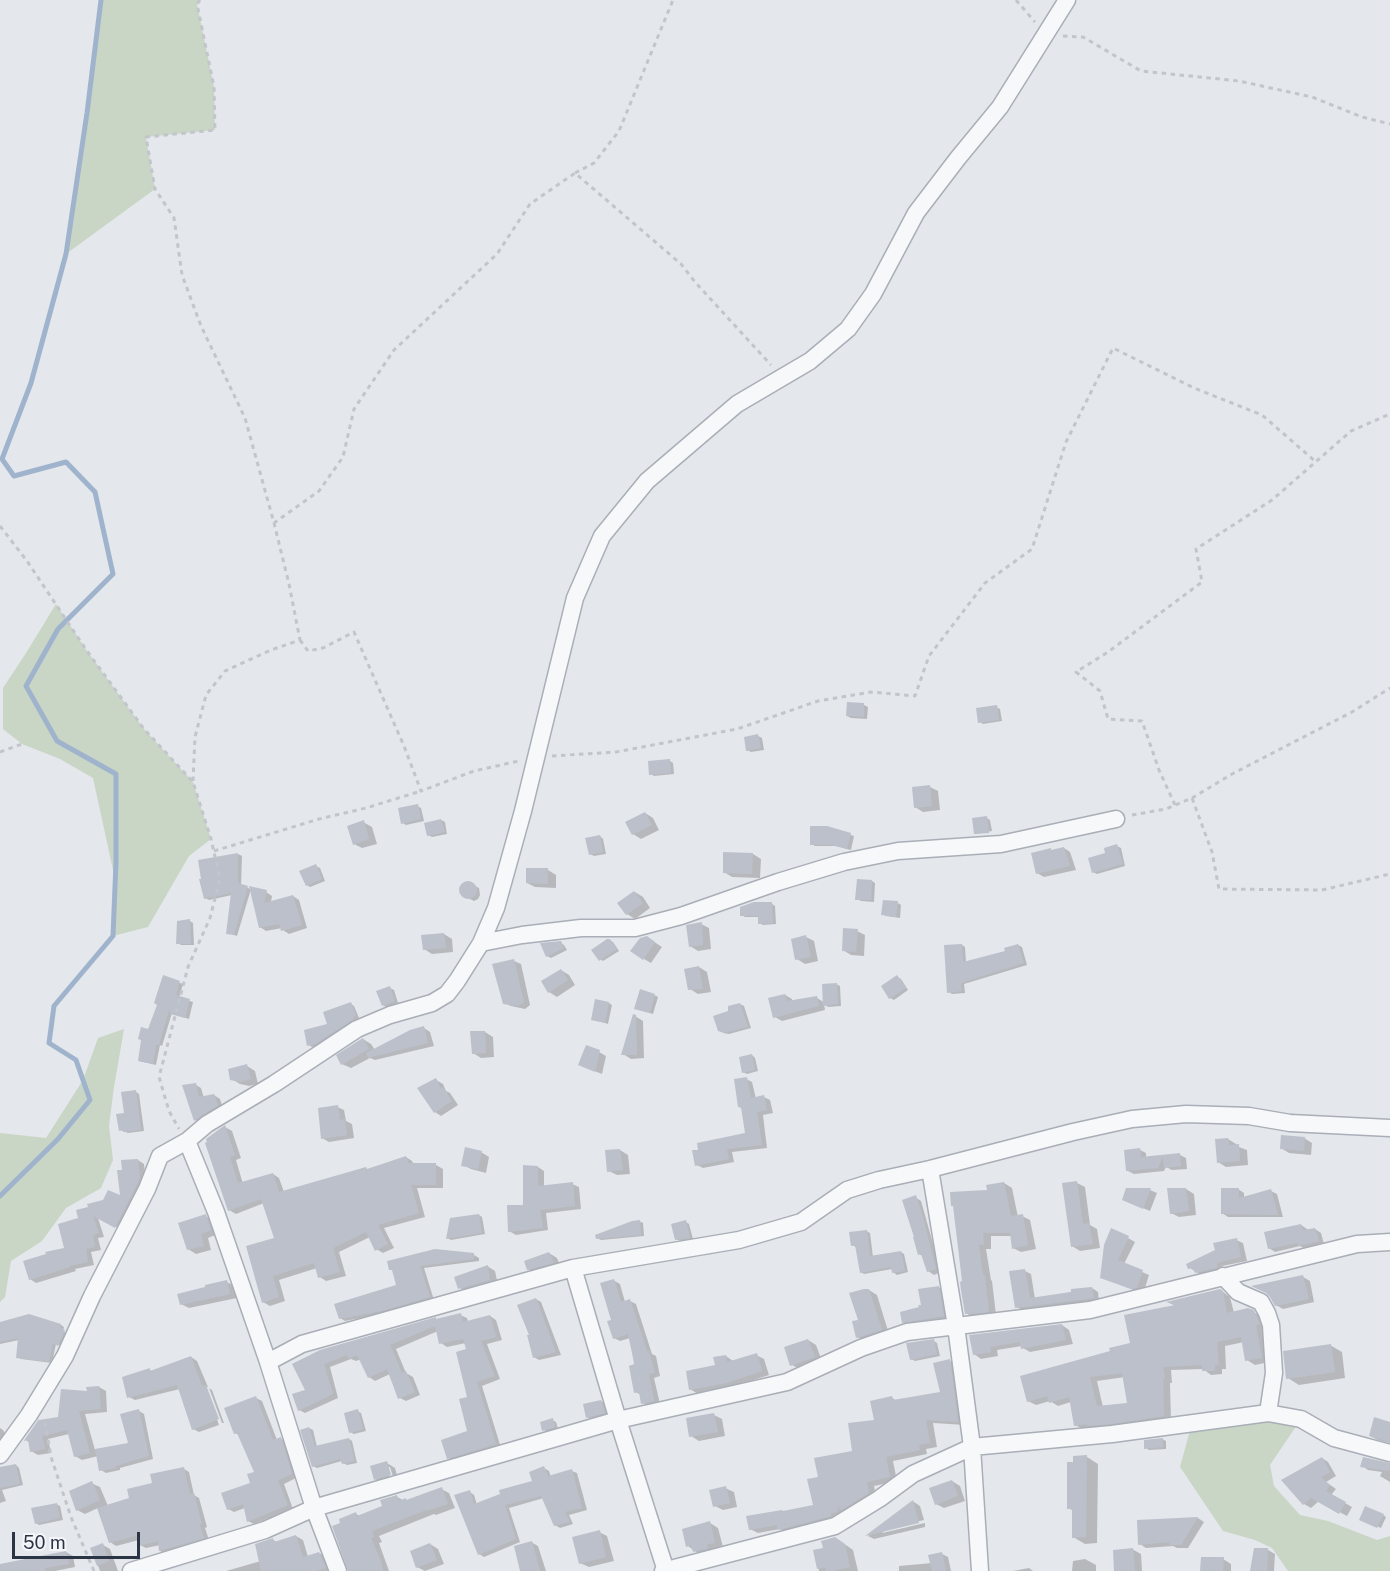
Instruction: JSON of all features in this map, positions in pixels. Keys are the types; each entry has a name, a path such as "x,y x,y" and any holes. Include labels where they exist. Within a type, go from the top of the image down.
{"street":[{"path":"0,1455 41,1396 65,1356 92,1296 147,1189 160,1156 187,1141 207,1124 274,1084 357,1029 390,1015 432,1003 447,994 481,943 496,908 523,812 575,598 602,536 647,481 737,404 810,361 848,329 873,294 916,213 957,158 1000,107 1067,0"},
{"path":"481,943 522,935 581,928 635,928 681,916 844,862 898,851 1001,844 1116,819"},
{"path":"268,1362 302,1344 573,1269 739,1240 801,1222 847,1190 879,1180 1132,1119 1186,1114 1249,1116 1290,1124 1390,1128"},
{"path":"187,1141 216,1212 268,1362 314,1508 338,1571"},
{"path":"930,1169 956,1326 972,1448 980,1571"},
{"path":"131,1571 265,1530 314,1508 618,1420 787,1382 861,1348 907,1332 1090,1310 1357,1244 1390,1242"},
{"path":"573,1269 665,1571 835,1526 879,1499 913,1474 972,1448 1112,1434 1268,1413 1300,1419 1334,1438 1390,1453"},
{"path":"1223,1276 1238,1292 1261,1302 1271,1325 1274,1373 1268,1413"}],"path":[{"path":"200,0 197,4 214,87 215,130 146,137 155,189 174,218 182,275 201,326 245,418 274,523 300,640 308,651 323,648 354,632 404,746 421,791"},
{"path":"274,523 319,491 342,457 354,409 394,351 497,254 530,204 594,162 619,131 674,0"},
{"path":"1016,0 1047,35 1083,37 1141,71 1239,81 1312,97 1362,117 1390,124"},
{"path":"574,173 681,264 783,378"},
{"path":"214,851 319,819 366,808 474,771 536,757 616,752 737,729 819,700 871,692 915,696 928,656 985,583 1032,549 1066,442 1113,348 1194,388 1262,415 1316,462"},
{"path":"1175,805 1142,721 1108,719 1100,691 1077,672 1202,582 1196,549 1272,500 1351,431 1390,414"},
{"path":"0,526 144,729 193,782"},
{"path":"187,1141 169,1111 159,1077 188,967 210,918 220,879 193,782 195,737 206,695 225,670 300,640"},
{"path":"1116,819 1166,809 1192,798 1232,774 1352,712 1390,688"},
{"path":"0,752 22,744"},
{"path":"1192,798 1212,852 1219,889 1322,890 1390,874"},
{"path":"41,1396 51,1457 71,1517 94,1571"}],"green space":[{"path":"101,0 200,0 197,4 214,87 215,130 146,137 155,189 66,254 87,113"},
{"path":"56,604 144,729 193,782 211,839 189,856 148,927 113,936 115,879 93,778 60,759 22,744 3,729 3,688"},
{"path":"124,1029 109,1126 113,1160 101,1188 66,1208 42,1241 11,1261 5,1297 0,1302 0,1133 46,1138 83,1080 98,1038"},
{"path":"1301,1419 1270,1465 1274,1486 1300,1515 1328,1521 1377,1540 1390,1536 1390,1571 1288,1571 1272,1548 1255,1540 1223,1531 1180,1467 1192,1423"}],"building":[{"path":"847,702 864,703 864,717 846,716"},
{"path":"997,705 999,720 978,723 976,708"},
{"path":"758,734 761,748 746,751 744,737"},
{"path":"670,759 671,773 649,775 648,761"},
{"path":"930,785 932,806 914,808 912,787"},
{"path":"418,804 421,819 401,824 398,808"},
{"path":"645,812 652,825 632,835 625,822"},
{"path":"987,816 989,833 974,834 972,818"},
{"path":"441,819 445,832 427,836 424,823"},
{"path":"364,820 369,839 353,845 347,826"},
{"path":"810,826 827,826 851,833 847,849 831,845 810,845"},
{"path":"600,835 603,852 589,855 585,838"},
{"path":"1117,844 1123,864 1092,873 1088,858 1105,853 1104,848"},
{"path":"1064,847 1070,866 1036,874 1031,853"},
{"path":"723,852 753,853 752,874 723,873"},
{"path":"238,853 238,883 248,886 234,935 226,934 231,893 204,899 199,879 201,879 198,860"},
{"path":"316,864 322,879 306,886 299,871"},
{"path":"526,868 548,868 548,884 526,883"},
{"path":"857,879 872,880 871,900 855,900"},
{"path":"464,881 472,881 477,886 475,897 464,899 459,894 459,886"},
{"path":"249,886 267,890 264,903 293,895 302,925 281,931 279,924 259,928"},
{"path":"634,891 643,903 626,915 617,903"},
{"path":"883,900 898,901 896,917 881,915"},
{"path":"754,902 772,902 773,923 758,924 758,916 740,916 740,907"},
{"path":"190,919 191,944 176,944 177,921"},
{"path":"702,922 703,945 689,947 686,925"},
{"path":"843,928 858,929 856,952 842,951"},
{"path":"444,933 446,948 423,950 421,935"},
{"path":"806,935 811,957 795,960 791,939"},
{"path":"647,936 655,942 643,960 630,951 640,938"},
{"path":"610,939 617,949 599,961 591,950"},
{"path":"561,941 564,948 546,957 540,943"},
{"path":"962,944 963,962 1005,951 1004,948 1018,944 1024,963 961,983 962,991 947,993 944,945"},
{"path":"514,959 524,1002 518,1006 503,1004 492,964"},
{"path":"699,966 703,989 688,990 684,969"},
{"path":"561,969 568,980 548,993 541,981"},
{"path":"163,975 180,981 176,995 190,999 185,1018 170,1014 169,1010 159,1045 156,1045 153,1064 138,1061 141,1040 138,1039 141,1027 148,1029 157,1005 154,1003"},
{"path":"897,975 906,988 889,999 881,986"},
{"path":"837,983 838,1004 823,1006 822,984"},
{"path":"390,986 395,1001 382,1006 376,991"},
{"path":"640,989 655,994 650,1013 634,1009"},
{"path":"785,994 787,1001 817,996 819,1006 773,1018 768,998"},
{"path":"595,999 609,1002 605,1023 591,1020"},
{"path":"351,1002 356,1016 353,1017 354,1019 315,1044 307,1046 304,1030 327,1024 323,1012"},
{"path":"740,1003 748,1027 724,1033 718,1031 713,1016 728,1011 728,1006"},
{"path":"633,1014 636,1015 637,1055 621,1055"},
{"path":"424,1026 428,1043 368,1058 366,1053 410,1030"},
{"path":"470,1031 485,1031 486,1053 472,1054"},
{"path":"363,1038 369,1049 341,1065 336,1055"},
{"path":"586,1045 600,1050 595,1072 578,1065"},
{"path":"752,1054 755,1070 742,1073 739,1057"},
{"path":"247,1064 251,1079 240,1082 230,1080 228,1069"},
{"path":"747,1077 751,1098 764,1095 767,1110 757,1112 762,1145 727,1149 729,1159 695,1166 692,1150 698,1150 697,1143 745,1133 734,1079"},
{"path":"436,1078 441,1089 443,1087 452,1101 434,1113 417,1088"},
{"path":"196,1083 199,1097 214,1094 218,1105 194,1121 182,1085"},
{"path":"136,1090 141,1130 119,1131 116,1114 124,1113 121,1092"},
{"path":"338,1105 340,1120 345,1119 347,1135 321,1139 318,1108"},
{"path":"225,1125 235,1155 230,1157 238,1183 273,1173 279,1192 366,1167 367,1169 406,1156 408,1163 436,1163 436,1185 411,1185 419,1213 378,1225 388,1244 375,1251 366,1232 333,1248 340,1272 318,1278 314,1263 273,1276 279,1297 262,1303 246,1246 274,1238 261,1199 228,1211 205,1143 206,1139"},
{"path":"1281,1135 1305,1137 1304,1151 1280,1149"},
{"path":"1228,1138 1229,1145 1239,1144 1240,1161 1217,1163 1215,1139"},
{"path":"465,1147 482,1151 478,1169 461,1166"},
{"path":"1140,1148 1141,1157 1180,1153 1181,1166 1164,1168 1163,1156 1158,1168 1126,1171 1124,1150"},
{"path":"620,1149 623,1170 607,1172 605,1150"},
{"path":"138,1159 140,1178 115,1228 93,1216 99,1233 93,1235 95,1247 86,1249 88,1262 29,1280 23,1261 46,1254 45,1252 64,1248 58,1224 78,1218 76,1210 88,1207 87,1204 103,1200 108,1190 120,1195 117,1170 122,1170 121,1160"},
{"path":"523,1165 538,1166 538,1186 573,1182 575,1206 540,1210 543,1228 508,1232 507,1205 523,1205"},
{"path":"1077,1181 1083,1224 1089,1223 1093,1244 1071,1247 1062,1183"},
{"path":"1004,1182 1011,1216 1023,1214 1028,1245 1012,1249 1010,1233 983,1233 984,1245 979,1245 989,1312 965,1314 950,1192 987,1190 986,1185"},
{"path":"1126,1188 1151,1188 1143,1209 1122,1200"},
{"path":"1167,1188 1186,1188 1189,1211 1170,1214"},
{"path":"1221,1188 1239,1188 1239,1198 1271,1189 1278,1215 1221,1214"},
{"path":"916,1195 936,1269 927,1272 921,1254 918,1255 902,1200"},
{"path":"206,1214 211,1230 201,1234 204,1246 187,1250 178,1223"},
{"path":"479,1214 482,1233 446,1239 450,1218"},
{"path":"640,1220 641,1235 596,1239 595,1235"},
{"path":"686,1220 690,1238 675,1240 671,1224"},
{"path":"1301,1224 1303,1230 1315,1228 1319,1241 1268,1249 1264,1232"},
{"path":"1111,1228 1129,1236 1118,1260 1143,1270 1137,1288 1131,1289 1100,1278 1104,1245"},
{"path":"867,1230 870,1256 901,1251 905,1271 892,1273 891,1267 860,1273 855,1245 851,1246 849,1232"},
{"path":"1237,1238 1241,1257 1217,1263 1216,1268 1195,1273 1193,1268 1188,1269 1186,1264 1215,1250 1213,1243"},
{"path":"435,1249 474,1253 474,1259 420,1266 430,1297 381,1311 339,1319 334,1304 396,1285 387,1261"},
{"path":"549,1252 554,1263 527,1270 524,1261"},
{"path":"488,1265 490,1280 458,1289 454,1277"},
{"path":"1025,1269 1030,1298 1092,1287 1094,1298 1015,1308 1009,1271"},
{"path":"1303,1275 1309,1299 1275,1306 1266,1293 1251,1286"},
{"path":"614,1279 621,1302 630,1299 647,1351 649,1351 655,1373 649,1374 654,1401 641,1404 639,1392 634,1393 629,1366 634,1364 628,1334 613,1339 607,1321 611,1320 600,1283"},
{"path":"227,1280 230,1294 180,1305 177,1294"},
{"path":"939,1286 944,1316 902,1323 900,1312 921,1305 918,1289"},
{"path":"869,1289 882,1330 856,1338 852,1321 858,1320 849,1293"},
{"path":"1220,1289 1223,1291 1227,1313 1248,1308 1254,1310 1260,1324 1256,1325 1262,1358 1245,1361 1241,1337 1217,1342 1219,1365 1215,1365 1215,1371 1202,1371 1202,1365 1163,1367 1164,1416 1111,1424 1074,1426 1069,1397 1049,1403 1047,1396 1027,1402 1020,1376 1110,1351 1109,1348 1130,1343 1124,1315 1175,1305 1166,1302","holes":["1122,1373 1127,1403 1097,1406 1090,1377"]},
{"path":"536,1298 556,1352 533,1358 527,1335 529,1335 517,1305"},
{"path":"461,1313 463,1322 490,1315 496,1337 481,1341 495,1376 477,1382 496,1444 447,1459 441,1440 467,1431 459,1399 467,1397 456,1352 466,1349 463,1339 439,1344 435,1326 390,1345 402,1373 406,1371 415,1392 398,1399 387,1369 368,1378 357,1355 349,1359 347,1355 324,1364 333,1394 298,1411 292,1394 305,1390 292,1364 320,1350 436,1317 436,1319"},
{"path":"29,1314 61,1324 60,1328 65,1330 58,1346 53,1343 49,1362 16,1358 18,1338 0,1342 0,1322"},
{"path":"1062,1324 1066,1340 1021,1349 1020,1342 990,1347 991,1352 973,1355 969,1335"},
{"path":"808,1339 815,1357 790,1366 784,1347"},
{"path":"934,1339 937,1354 910,1360 906,1343"},
{"path":"1331,1344 1335,1372 1286,1379 1283,1351"},
{"path":"757,1353 762,1371 727,1383 689,1390 686,1371 715,1365 713,1357 726,1355 727,1362"},
{"path":"191,1356 202,1386 206,1385 219,1419 192,1430 177,1385 127,1398 122,1377 150,1368 150,1371"},
{"path":"950,1359 958,1422 926,1420 930,1443 919,1445 920,1450 886,1457 890,1477 867,1482 869,1493 841,1510 837,1506 838,1512 831,1513 831,1516 778,1530 777,1525 749,1530 746,1516 813,1505 807,1479 818,1477 814,1458 852,1451 848,1423 874,1420 870,1401 892,1396 893,1400 940,1392 933,1363"},
{"path":"99,1386 101,1409 79,1411 90,1453 74,1457 67,1430 42,1436 45,1449 30,1452 28,1440 24,1441 39,1419 58,1417 61,1389 87,1391 86,1387"},
{"path":"256,1396 273,1440 281,1437 292,1474 278,1480 288,1505 247,1522 243,1504 227,1510 221,1493 250,1483 247,1474 254,1472 237,1433 234,1434 224,1408"},
{"path":"601,1400 605,1413 586,1418 583,1404"},
{"path":"139,1409 149,1456 115,1466 116,1468 99,1471 95,1449 128,1443 120,1414"},
{"path":"358,1409 363,1429 349,1433 344,1413"},
{"path":"714,1413 718,1432 689,1437 686,1418"},
{"path":"1374,1417 1390,1422 1390,1442 1369,1436"},
{"path":"553,1418 555,1427 542,1431 540,1422"},
{"path":"309,1427 315,1446 349,1438 355,1461 342,1464 340,1459 312,1467 300,1430"},
{"path":"1163,1438 1163,1447 1144,1449 1144,1440"},
{"path":"1087,1455 1086,1537 1072,1538 1072,1509 1067,1509 1067,1462 1073,1462 1073,1456"},
{"path":"1322,1457 1330,1472 1321,1477 1330,1485 1326,1491 1346,1502 1339,1514 1311,1498 1303,1505 1281,1480"},
{"path":"1363,1457 1390,1463 1390,1471 1360,1467"},
{"path":"387,1461 391,1475 374,1480 370,1466"},
{"path":"16,1464 20,1484 0,1488 0,1467"},
{"path":"544,1466 548,1476 572,1469 582,1508 565,1512 570,1522 554,1526 541,1496 505,1505 516,1539 478,1555 454,1495 470,1490 474,1504 500,1494 499,1490 532,1481 529,1472"},
{"path":"184,1467 190,1494 194,1493 204,1538 159,1551 158,1541 139,1546 136,1536 109,1543 97,1508 129,1498 127,1489 152,1483 150,1474"},
{"path":"952,1480 958,1496 935,1505 929,1488"},
{"path":"92,1481 100,1500 76,1511 69,1491"},
{"path":"726,1486 730,1503 713,1507 709,1490"},
{"path":"442,1487 448,1504 372,1531 374,1537 371,1538 383,1571 348,1571 332,1526 340,1523 339,1519 356,1512 357,1516 382,1506 380,1500 397,1495 399,1501 406,1498 406,1500"},
{"path":"913,1500 919,1523 865,1536"},
{"path":"57,1503 60,1518 35,1524 31,1508"},
{"path":"1365,1506 1384,1514 1377,1528 1359,1520"},
{"path":"1198,1517 1181,1545 1169,1545 1169,1542 1138,1545 1137,1520"},
{"path":"710,1521 715,1543 707,1544 708,1548 693,1552 691,1545 686,1547 682,1529"},
{"path":"600,1530 606,1557 579,1564 572,1537"},
{"path":"296,1535 303,1557 319,1552 326,1568 316,1571 261,1571 255,1544 273,1538 274,1542"},
{"path":"835,1537 845,1544 850,1567 833,1571 826,1571 825,1567 817,1569 813,1550 823,1548 821,1541"},
{"path":"532,1541 540,1571 520,1571 514,1546"},
{"path":"103,1543 109,1561 97,1566 90,1548"},
{"path":"430,1543 437,1560 416,1568 410,1551"},
{"path":"1133,1548 1135,1571 1114,1571 1113,1550"},
{"path":"1254,1548 1268,1548 1267,1571 1250,1571"},
{"path":"66,1551 69,1564 45,1568 45,1571 0,1571 0,1564"},
{"path":"942,1552 946,1571 932,1571 928,1555"},
{"path":"1201,1557 1224,1557 1223,1571 1200,1571"}],"waterway":[{"path":"0,1196 58,1139 90,1100 76,1060 49,1043 54,1006 113,936 116,774 57,741 26,686 58,629 113,574 95,492 66,462 14,476 2,459 31,383 66,254 101,0"}]}
